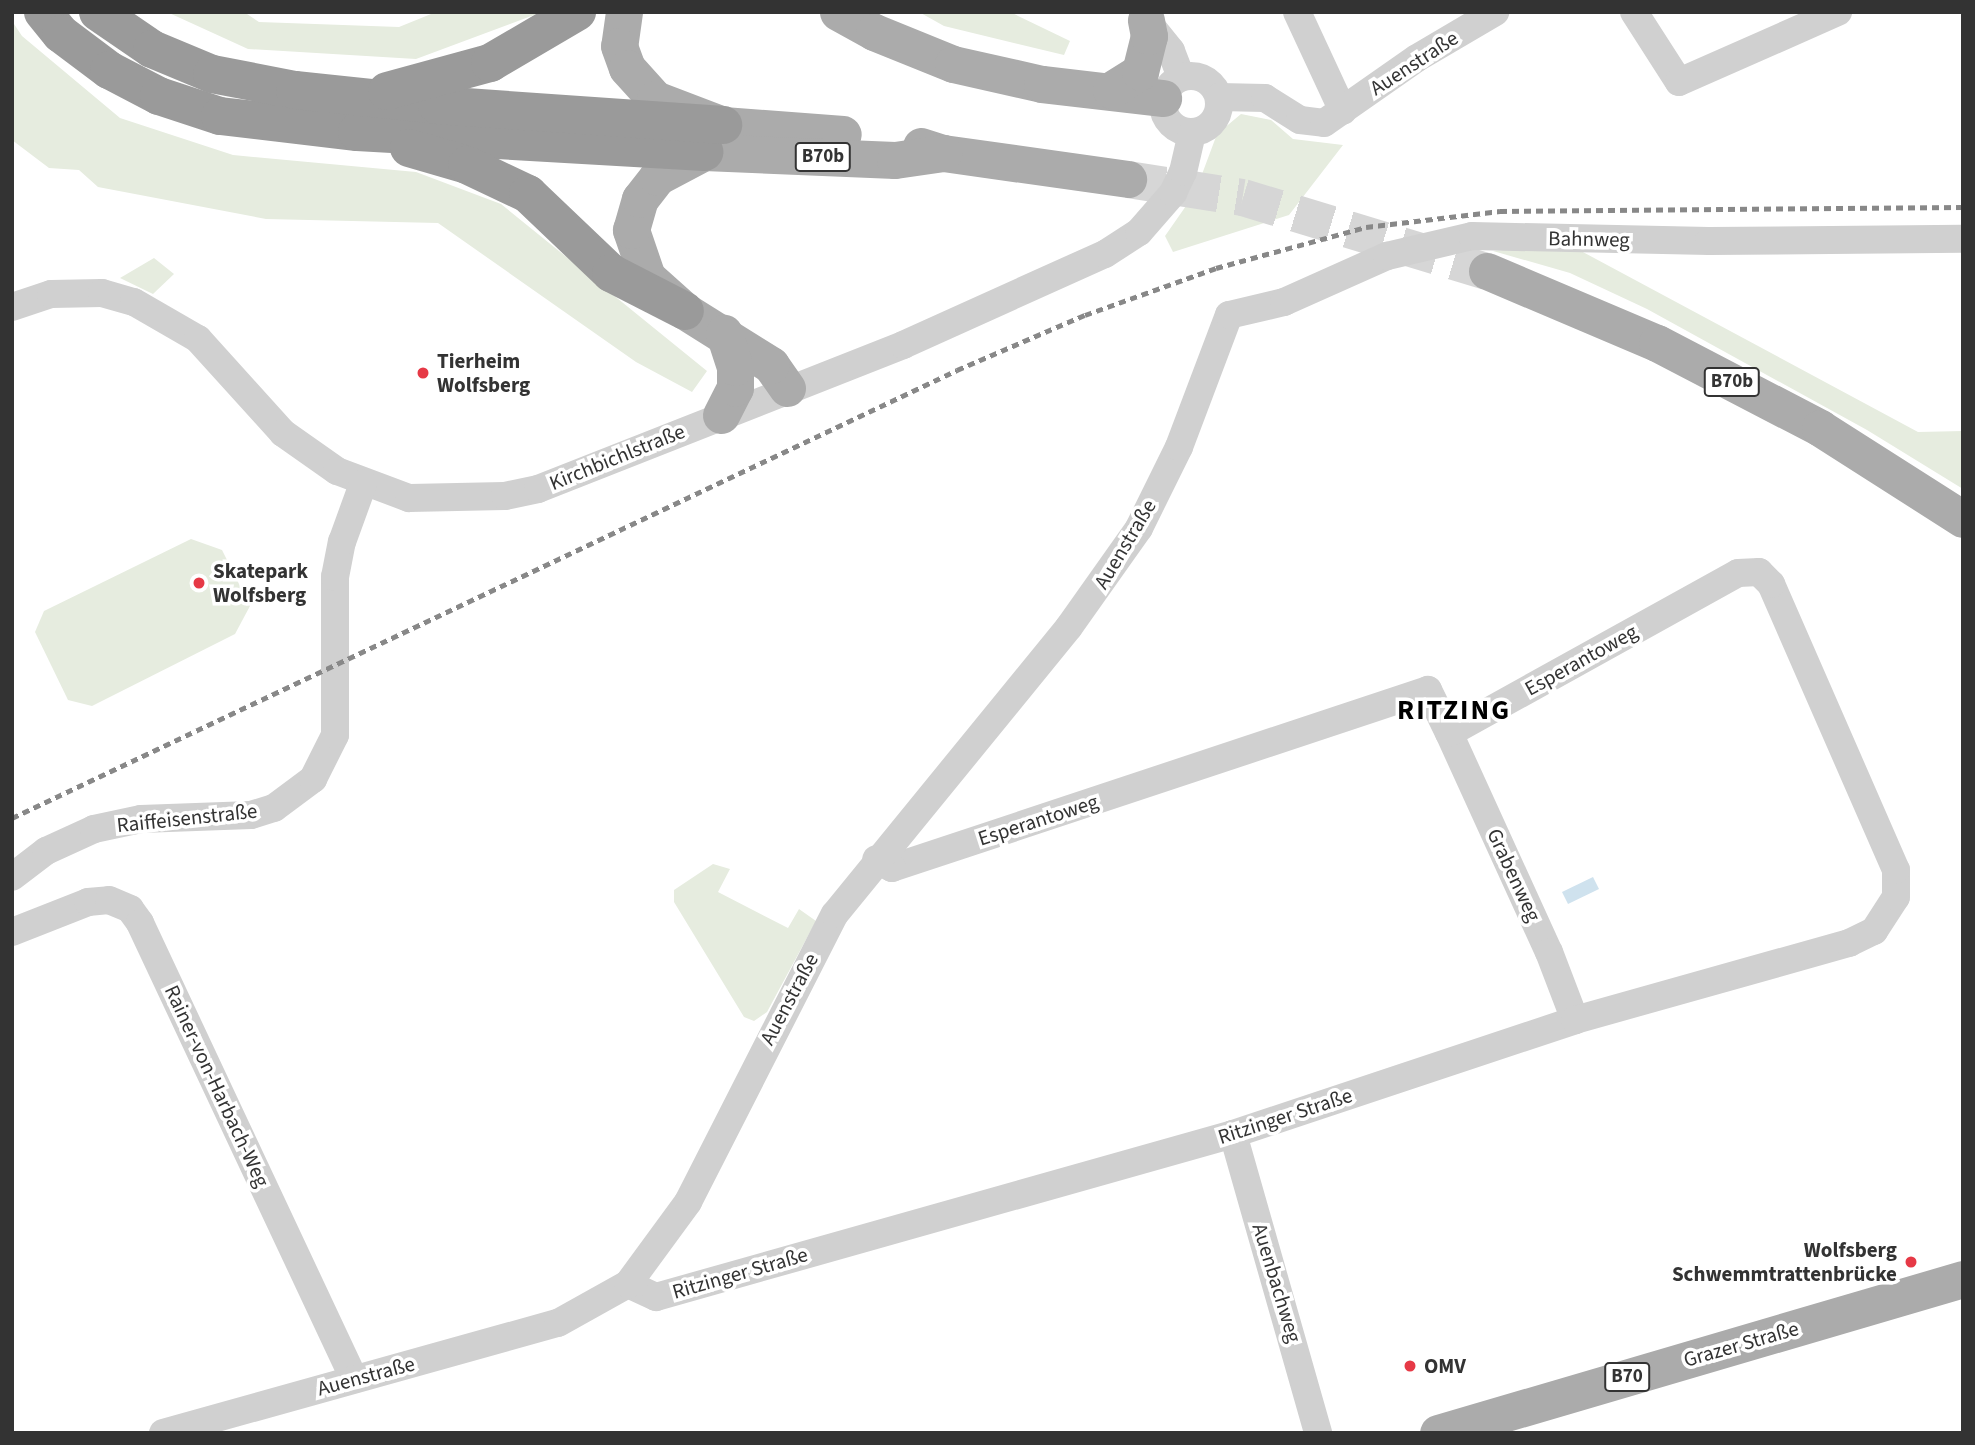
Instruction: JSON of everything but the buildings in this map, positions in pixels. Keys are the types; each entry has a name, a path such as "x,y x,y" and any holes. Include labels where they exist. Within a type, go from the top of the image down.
{"highway":[{"path":"43,12 61,34 109,71 159,96 220,116 360,115 713,139"},
{"path":"98,12 152,49 212,74 360,115 502,179 528,194 611,274 685,312"},
{"path":"360,115 490,63 577,12"}],"main road":[{"path":"624,12 620,47 639,85 654,99 713,139 657,177 640,199 631,230 647,277 685,312 724,333 771,365 787,388"},
{"path":"838,12 873,33 953,64 1042,84 1111,90 1172,88"},
{"path":"1111,90 1140,72 1149,36 1142,16"},
{"name":"B70b","path":"713,139 896,138 943,153 1128,179"},
{"name":"B70b","path":"1488,271 1657,343 1750,391 1820,428 1963,519"},
{"path":"721,415 735,388 735,368 724,333"},
{"name":"Grazer Straße","path":"1438,1433 1963,1279"}],"street":[{"path":"1297,12 1343,111"},
{"name":"Auenstraße","path":"1219,97 1265,98 1311,124 1324,123 1417,58 1495,12"},
{"path":"1634,12 1679,82 1838,12"},
{"path":"1142,16 1171,51 1172,88 1167,120 1192,133 1212,124 1219,97 1207,80 1172,88"},
{"name":"Kirchbichlstraße","path":"12,307 51,294 102,293 161,315 198,339 283,433 363,484 409,498 505,496 538,489 787,388 903,345 1105,254 1139,232 1173,193 1184,172 1192,133"},
{"name":"Bahnweg","path":"1229,315 1284,302 1397,253 1472,236 1709,241 1963,239"},
{"name":"Auenstraße","path":"163,1433 558,1323 628,1284 688,1202 835,914 876,859 1109,575 1139,528 1179,446 1229,315"},
{"name":"Raiffeisenstraße","path":"12,877 68,839 117,823 166,817 221,819 274,808 294,796 320,768 335,735 338,708 335,577 342,542 363,484"},
{"name":"Esperantoweg","path":"876,859 892,869 1428,690 1449,733 1738,573 1759,572 1771,584 1896,870"},
{"name":"Grabenweg","path":"1449,733 1549,952 1575,1020"},
{"name":"Ritzinger Straße","path":"628,1284 656,1297 1233,1134 1575,1020 1849,943 1874,931 1888,915 1896,897 1896,870"},
{"name":"Rainer-von-Harbach-Weg","path":"12,932 88,902 109,900 130,909 140,923 355,1379"},
{"name":"Auenbachweg","path":"1233,1134 1318,1433"}],"shaded area":[{"path":"167,12 244,12 259,22 399,27 436,12 542,12 416,59 248,49"},
{"path":"919,12 1010,12 1070,41 1064,55 944,26"},
{"path":"12,21 22,36 120,118 233,155 416,172 501,204 707,371 692,392 636,362 438,223 266,219 98,187 79,170 49,168 12,140"},
{"path":"1241,114 1271,120 1293,139 1343,145 1289,215 1173,252 1165,236 1195,193 1217,134"},
{"path":"1568,244 1918,432 1963,431 1963,489 1867,430 1647,309 1570,273 1493,251"},
{"path":"154,258 174,274 153,294 120,278"},
{"path":"191,539 222,550 250,606 235,634 92,706 68,700 35,632 44,611"},
{"path":"713,864 730,869 718,892 788,928 799,909 816,921 767,1012 754,1021 744,1017 674,902 674,890"}],"water":[{"path":"1593,877 1599,889 1568,904 1562,892"}],"tunnel":[{"path":"1128,179 1243,197 1487,271"}],"railway":[{"path":"12,818 957,370 1085,315 1216,268 1366,227 1500,211 1963,207"}],"place":[{"name":"Tierheim Wolfsberg","path":"423,373"},
{"name":"Skatepark Wolfsberg","path":"199,583"},
{"name":"Wolfsberg Schwemmtrattenbrücke","path":"1911,1262"},
{"name":"OMV","path":"1410,1366"}],"district":[{"name":"RITZING","path":"1454,710"}]}
